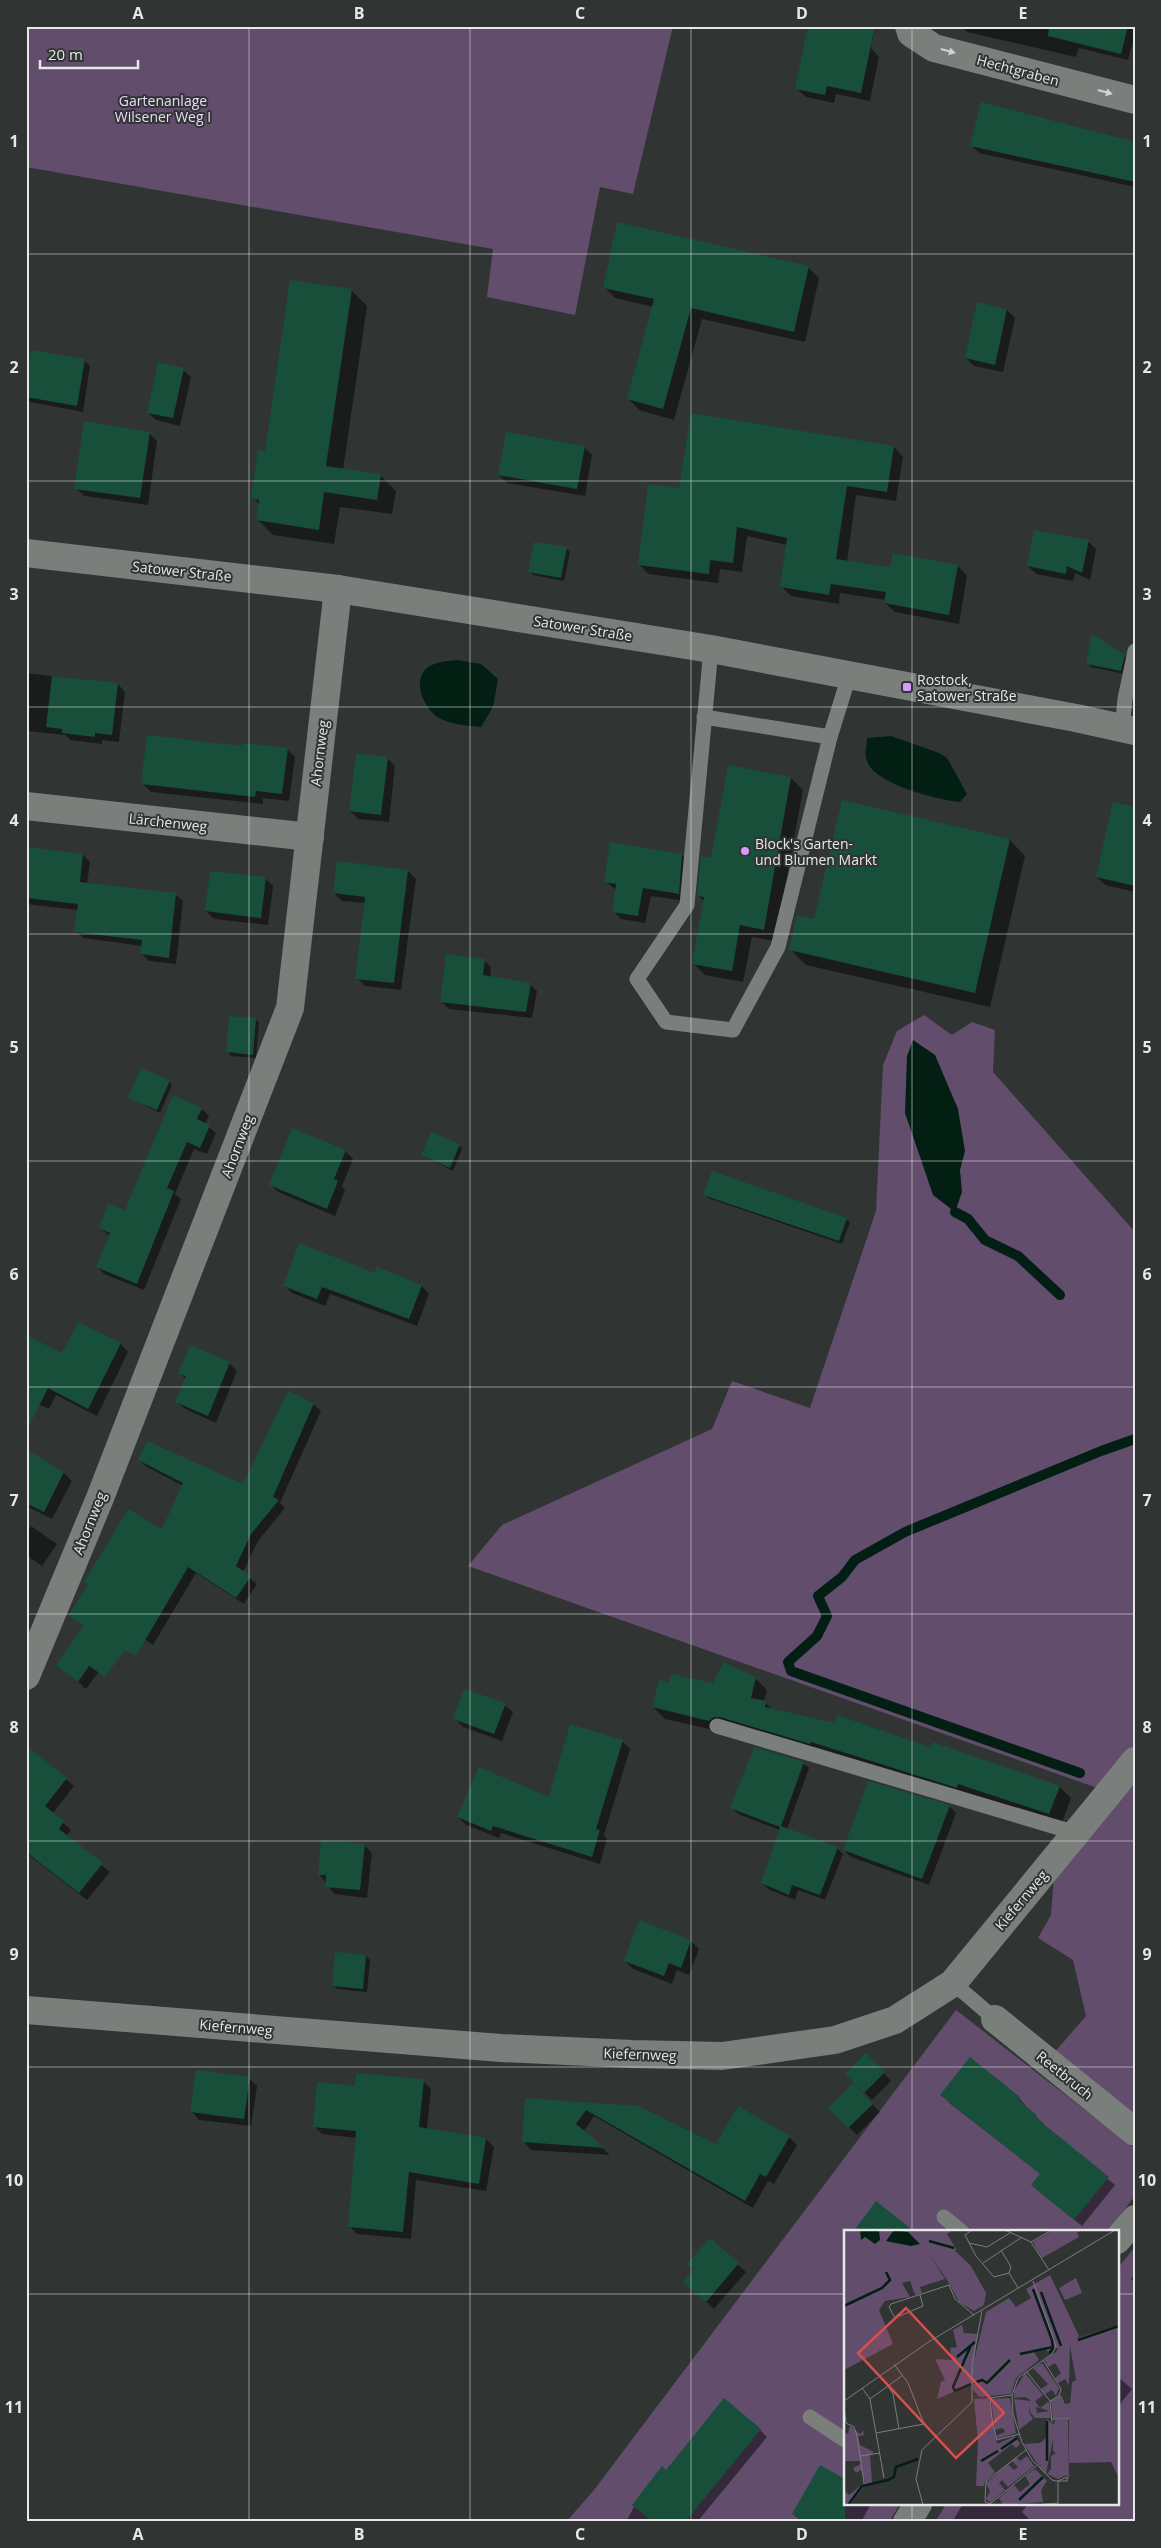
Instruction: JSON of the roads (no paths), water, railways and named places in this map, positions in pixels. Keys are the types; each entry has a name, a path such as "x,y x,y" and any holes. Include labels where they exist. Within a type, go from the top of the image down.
{"street":[{"name":"Hechtgraben","path":"909,26 911,33 934,48 1135,100"},
{"name":"Satower Straße","path":"26,553 338,589 711,649 1076,718 1129,730"},
{"name":"Ahornweg","path":"26,1676 104,1488 290,1008 338,589"},
{"name":"Lärchenweg","path":"26,806 310,837"},
{"name":"Kiefernweg","path":"26,2010 501,2048 722,2056 835,2040 895,2020 953,1983 1135,1761"},
{"name":"Reetbruch","path":"995,2019 1135,2132"},
{"path":"1118,2239 1135,2219"},
{"path":"907,2522 917,2506"}],"lane":[{"path":"711,649 687,905 637,978 666,1022 733,1030 778,947 830,737 849,676"},
{"path":"1129,730 1125,699 1135,651"},
{"path":"704,717 830,737"},
{"path":"717,1726 1076,1833"},
{"path":"953,1983 995,2019"},
{"path":"944,2217 960,2230"},
{"path":"810,2417 844,2439"}],"waterway":[{"path":"955,1212 968,1219 985,1240 1018,1256 1060,1295"},
{"path":"1080,1773 791,1671 788,1662 817,1636 827,1616 818,1596 842,1577 855,1560 905,1532 1101,1451 1135,1439"}],"place":[{"name":"Rostock, Satower Straße","path":"907,687"},
{"name":"Block's Garten- und Blumen Markt","path":"745,851"}],"park label":[{"name":"Gartenanlage Wilsener Weg I","path":"163,108"}]}
